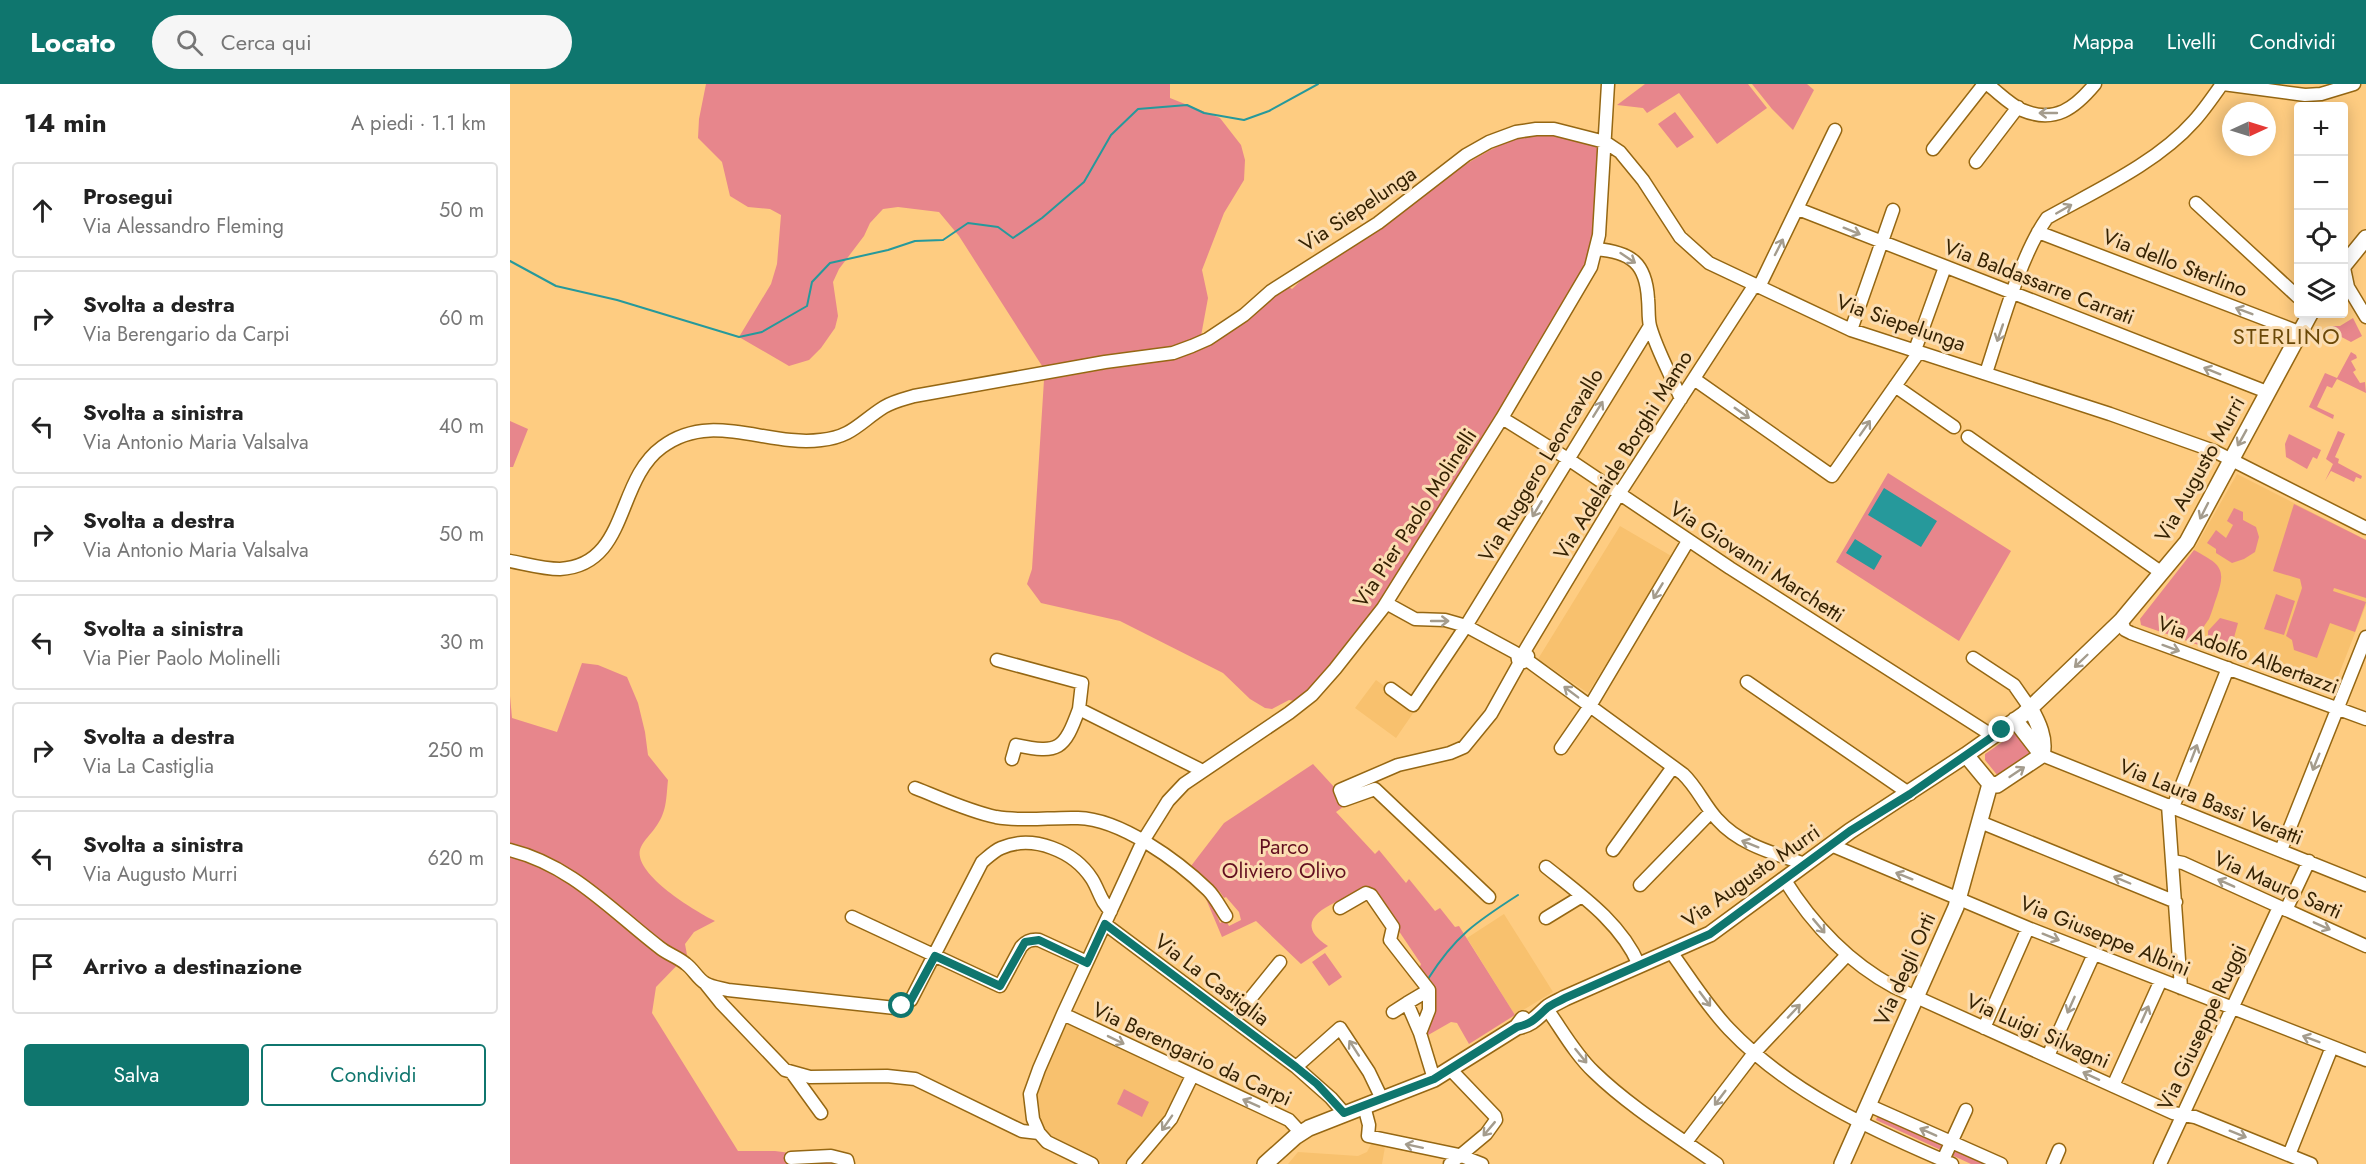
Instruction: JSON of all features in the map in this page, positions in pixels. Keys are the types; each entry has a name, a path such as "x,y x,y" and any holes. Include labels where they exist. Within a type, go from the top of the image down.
{"main road":[{"path":"2345,264 2366,238"},
{"name":"Via Augusto Murri","path":"1265,1164 1278,1158 1301,1132 1434,1079 1451,1070 1517,1027 1523,1018 1536,1010 1547,1009 1585,988 1710,934 1831,845 1910,794 2030,708 2121,621 2187,542 2308,318"},
{"path":"1966,755 1990,784 1997,785 2042,755 2040,726 2030,708"},
{"path":"2015,720 2042,755"},
{"name":"Via degli Orti","path":"1842,1164 1959,898 1990,784"}],"street":[{"name":"Via Pier Paolo Molinelli","path":"1039,1133 1033,1119 1030,1101 1033,1083 1143,841 1168,801 1184,784 1312,695 1350,651 1386,603 1582,285 1591,267 1596,249 1602,203 1608,84"},
{"path":"1933,149 1986,84 2018,107 2043,114 2061,113 2078,104 2095,84"},
{"path":"1986,373 2013,292 2038,232 2047,218 2148,160 2171,143 2193,122 2222,84 2243,85 2304,95 2321,94 2354,84"},
{"path":"1976,162 2018,107"},
{"name":"Via Siepelunga","path":"510,561 561,569 579,565 602,552 618,523 638,472 663,445 680,436 699,430 715,429 739,431 785,441 818,441 836,438 848,434 889,405 914,396 1105,362 1173,353 1208,339 1235,321 1271,291 1378,223 1466,155 1489,142 1516,132 1545,129 1570,132 1613,146 1643,180 1675,231 1709,263 1760,285 1851,330 2165,432 2231,459 2366,528"},
{"name":"Via Adelaide Borghi Mamo","path":"1489,897 1375,789 1344,800 1340,790 1398,765 1450,753 1464,747 1491,714 1522,657 1619,495 1752,289 1760,285 1836,130"},
{"path":"2196,203 2294,293"},
{"name":"Via Baldassarre Carrati","path":"1798,209 2267,392"},
{"path":"1851,330 1893,210"},
{"name":"Via dello Sterlino","path":"2038,232 2299,332"},
{"path":"1596,249 1616,251 1632,258 1643,271 1647,286 1650,326 1681,399"},
{"path":"1694,379 1832,476 1917,351 1945,267"},
{"path":"2349,299 2366,317"},
{"name":"Via Ruggero Leoncavallo","path":"1390,689 1413,705 1466,626 1650,326"},
{"path":"1895,386 1954,427"},
{"name":"Via Giovanni Marchetti","path":"1502,418 1568,459 1688,541 1993,736"},
{"path":"1968,437 2162,573"},
{"path":"1561,748 1590,706 1688,541"},
{"path":"1386,603 1415,619 1445,620 1466,626 1522,657 1673,767 1692,783 1711,812 1740,840 1805,864"},
{"name":"Via Adolfo Albertazzi","path":"2121,621 2125,630 2131,633 2366,719"},
{"path":"2281,850 2366,637"},
{"path":"1973,658 2014,685 2030,708"},
{"path":"997,660 1082,683 1078,709 1069,735 1058,747 1043,751 1016,745 1012,759"},
{"path":"2181,988 2171,806 2228,668"},
{"path":"1747,682 1910,794"},
{"path":"1078,709 1203,771"},
{"name":"Via Laura Bassi Veratti","path":"2042,755 2366,885"},
{"path":"1614,850 1673,767"},
{"path":"915,788 982,813 1021,820 1092,819 1143,841 1183,868 1209,891 1226,916"},
{"path":"1640,885 1711,812"},
{"path":"1021,820 1024,843"},
{"path":"1980,822 2176,902"},
{"path":"705,983 728,990 895,1008 911,1000 982,862 1000,848 1024,843 1042,845 1074,859 1092,880 1105,907 1111,911"},
{"name":"Via Giuseppe Albini","path":"1831,845 2028,928 2366,1060"},
{"path":"510,850 534,856 549,863 603,899 671,957 684,962 777,1062 792,1073 822,1113"},
{"name":"Via Mauro Sarti","path":"2173,861 2183,863 2366,946"},
{"name":"Via Giuseppe Ruggi","path":"2160,1164 2232,1008 2309,861"},
{"path":"1546,867 1616,927 1632,948 1640,965"},
{"name":"Via Luigi Silvagni","path":"1784,879 1814,920 1847,955 1876,977 1916,998 2173,1113 2195,1117 2311,1164"},
{"path":"1340,908 1366,893 1371,895 1393,927 1390,940 1429,990 1430,1010 1420,1033"},
{"path":"1546,918 1582,896"},
{"path":"852,917 1000,986 1021,947 1025,942 1032,940 1039,940 1087,963"},
{"name":"Via La Castiglia","path":"1105,924 1296,1067 1317,1084 1344,1113"},
{"path":"1984,1028 2028,928"},
{"path":"1671,952 1716,1013 1754,1053 1808,1093 1860,1121 1948,1163 1950,1142 1965,1110"},
{"path":"2048,1056 2094,954"},
{"path":"1686,1142 1754,1053 1847,955"},
{"path":"1233,1020 1281,962"},
{"path":"2113,1086 2161,980"},
{"path":"1393,1012 1429,990"},
{"path":"1407,1003 1420,1033 1434,1079"},
{"path":"1547,1009 1593,1071 1628,1100 1717,1164"},
{"name":"Via Berengario da Carpi","path":"1063,1014 1288,1120 1301,1132"},
{"path":"1296,1067 1340,1028 1369,1072 1382,1099"},
{"path":"2289,1155 2332,1047"},
{"path":"1451,1070 1495,1116 1496,1120 1486,1134 1454,1160"},
{"path":"792,1073 810,1077 887,1076 915,1079 1022,1131 1039,1133 1047,1142 1092,1164"},
{"path":"1133,1164 1171,1119 1192,1076"},
{"path":"1868,1105 2001,1164"},
{"path":"1364,1106 1369,1125 1368,1136 1454,1160 1482,1164"},
{"path":"2053,1164 2059,1150"},
{"path":"791,1158 831,1156 848,1162"}],"shaded area":[{"path":"2237,474 2366,540 2366,605 2332,692 2142,625 2140,619 2187,562"},
{"path":"1620,526 1673,557 1588,693 1538,659"},
{"path":"1376,680 1416,709 1396,738 1355,708"},
{"path":"1504,914 1553,992 1515,1015 1467,938"},
{"path":"1067,1024 1186,1079 1180,1104 1137,1160 1127,1164 1102,1164 1055,1139 1039,1118 1036,1095 1040,1080"},
{"path":"1371,1144 1385,1147 1382,1164 1288,1164 1298,1152 1358,1156 1367,1152"}],"green space":[{"path":"706,84 1170,84 1170,98 1220,118 1241,145 1245,160 1244,180 1224,213 1202,270 1208,298 1201,336 1172,346 1044,369 959,236 939,212 898,207 883,209 870,223 864,236 839,269 833,282 838,316 835,328 809,360 789,366 739,337 771,284 777,264 781,215 770,209 748,207 730,196 722,162 698,138"},
{"path":"1645,84 1748,84 1767,108 1717,144 1679,93 1647,113 1643,108 1617,105"},
{"path":"1752,84 1807,84 1814,90 1793,130"},
{"path":"1675,112 1694,137 1677,148 1658,124"},
{"path":"1528,132 1564,136 1599,148 1595,236 1586,268 1388,597 1356,639 1321,678 1294,701 1289,700 1272,709 1265,708 1250,699 1223,673 1120,621 1041,603 1027,584 1032,569 1044,380 1177,357 1286,285 1292,289 1311,271 1444,178 1500,145"},
{"path":"2353,318 2362,336 2351,342 2332,332 2333,326 2340,326"},
{"path":"2351,352 2357,358 2351,361 2356,370 2353,372 2360,383 2365,382 2366,393 2337,379 2332,388 2327,386 2317,407 2334,415 2333,419 2309,407 2325,373 2337,378"},
{"path":"510,421 528,429 513,467 510,467"},
{"path":"2338,431 2345,434 2335,457 2339,459 2338,463 2362,476 2361,479 2356,477 2354,482 2331,471 2325,481 2333,464 2326,459"},
{"path":"2289,434 2321,450 2317,459 2313,457 2307,469 2286,457 2285,444"},
{"path":"1888,473 2011,551 1959,641 1836,562"},
{"path":"2294,504 2366,540 2366,598 2334,588 2333,591 2366,602 2355,632 2330,623 2317,658 2294,650 2292,640 2286,636 2302,588 2300,579 2273,571"},
{"path":"2234,508 2243,512 2243,520 2256,527 2259,537 2255,552 2232,563 2216,553 2216,549 2207,543 2216,530 2226,538 2233,525 2227,521"},
{"path":"2194,550 2215,563 2221,572 2217,596 2209,619 2200,635 2203,641 2220,648 2219,652 2141,625 2140,619"},
{"path":"2276,594 2295,601 2284,635 2264,629"},
{"path":"2220,618 2238,623 2232,645 2208,638 2208,631"},
{"path":"582,663 598,665 627,677 638,703 648,755 668,780 662,816 641,847 640,857 645,868 666,890 715,921 694,932 685,944 687,955 656,987 652,1013 738,1151 775,1151 835,1159 836,1164 510,1164 510,696 512,718 557,732"},
{"path":"2017,732 2033,755 1998,776 1985,760 1985,754"},
{"name":"Parco Oliviero Olivo","path":"1313,764 1335,788 1336,801 1343,807 1336,812 1375,854 1379,850 1406,883 1409,879 1435,911 1440,908 1455,927 1459,926 1515,1015 1469,1044 1457,1023 1451,1022 1423,1038 1428,1020 1419,969 1421,964 1370,888 1334,903 1315,917 1312,926 1315,935 1328,946 1301,964 1256,921 1222,937 1201,887 1207,892 1220,923 1226,920 1229,926 1241,920 1239,912 1226,897 1224,898 1191,866 1224,823"},
{"path":"1325,953 1342,977 1329,986 1312,962"},
{"path":"1124,1089 1149,1102 1142,1117 1117,1104"},
{"path":"1879,1112 1990,1164 1971,1164 1876,1120"}],"water":[{"path":"1884,488 1937,521 1921,547 1868,515"},
{"path":"1855,539 1882,556 1874,570 1846,553"}],"waterway":[{"path":"510,261 556,286 617,300 739,337 762,332 807,306 812,282 830,263 888,250 915,241 943,240 968,223 998,227 1013,238 1042,218 1084,182 1111,135 1138,109 1187,105 1204,113 1244,120 1269,111 1318,84"},
{"path":"1428,979 1467,931 1518,895"}],"district":[{"name":"STERLINO","path":"2287,336"}],"route":[{"path":"902,1006 911,1000 935,956 1000,986 1025,942 1039,940 1087,963 1105,924 1296,1067 1317,1084 1344,1113 1434,1079 1517,1027 1527,1025 1540,1017 1547,1009 1565,998 1710,934 1850,831 1910,794 2002,730"}]}
